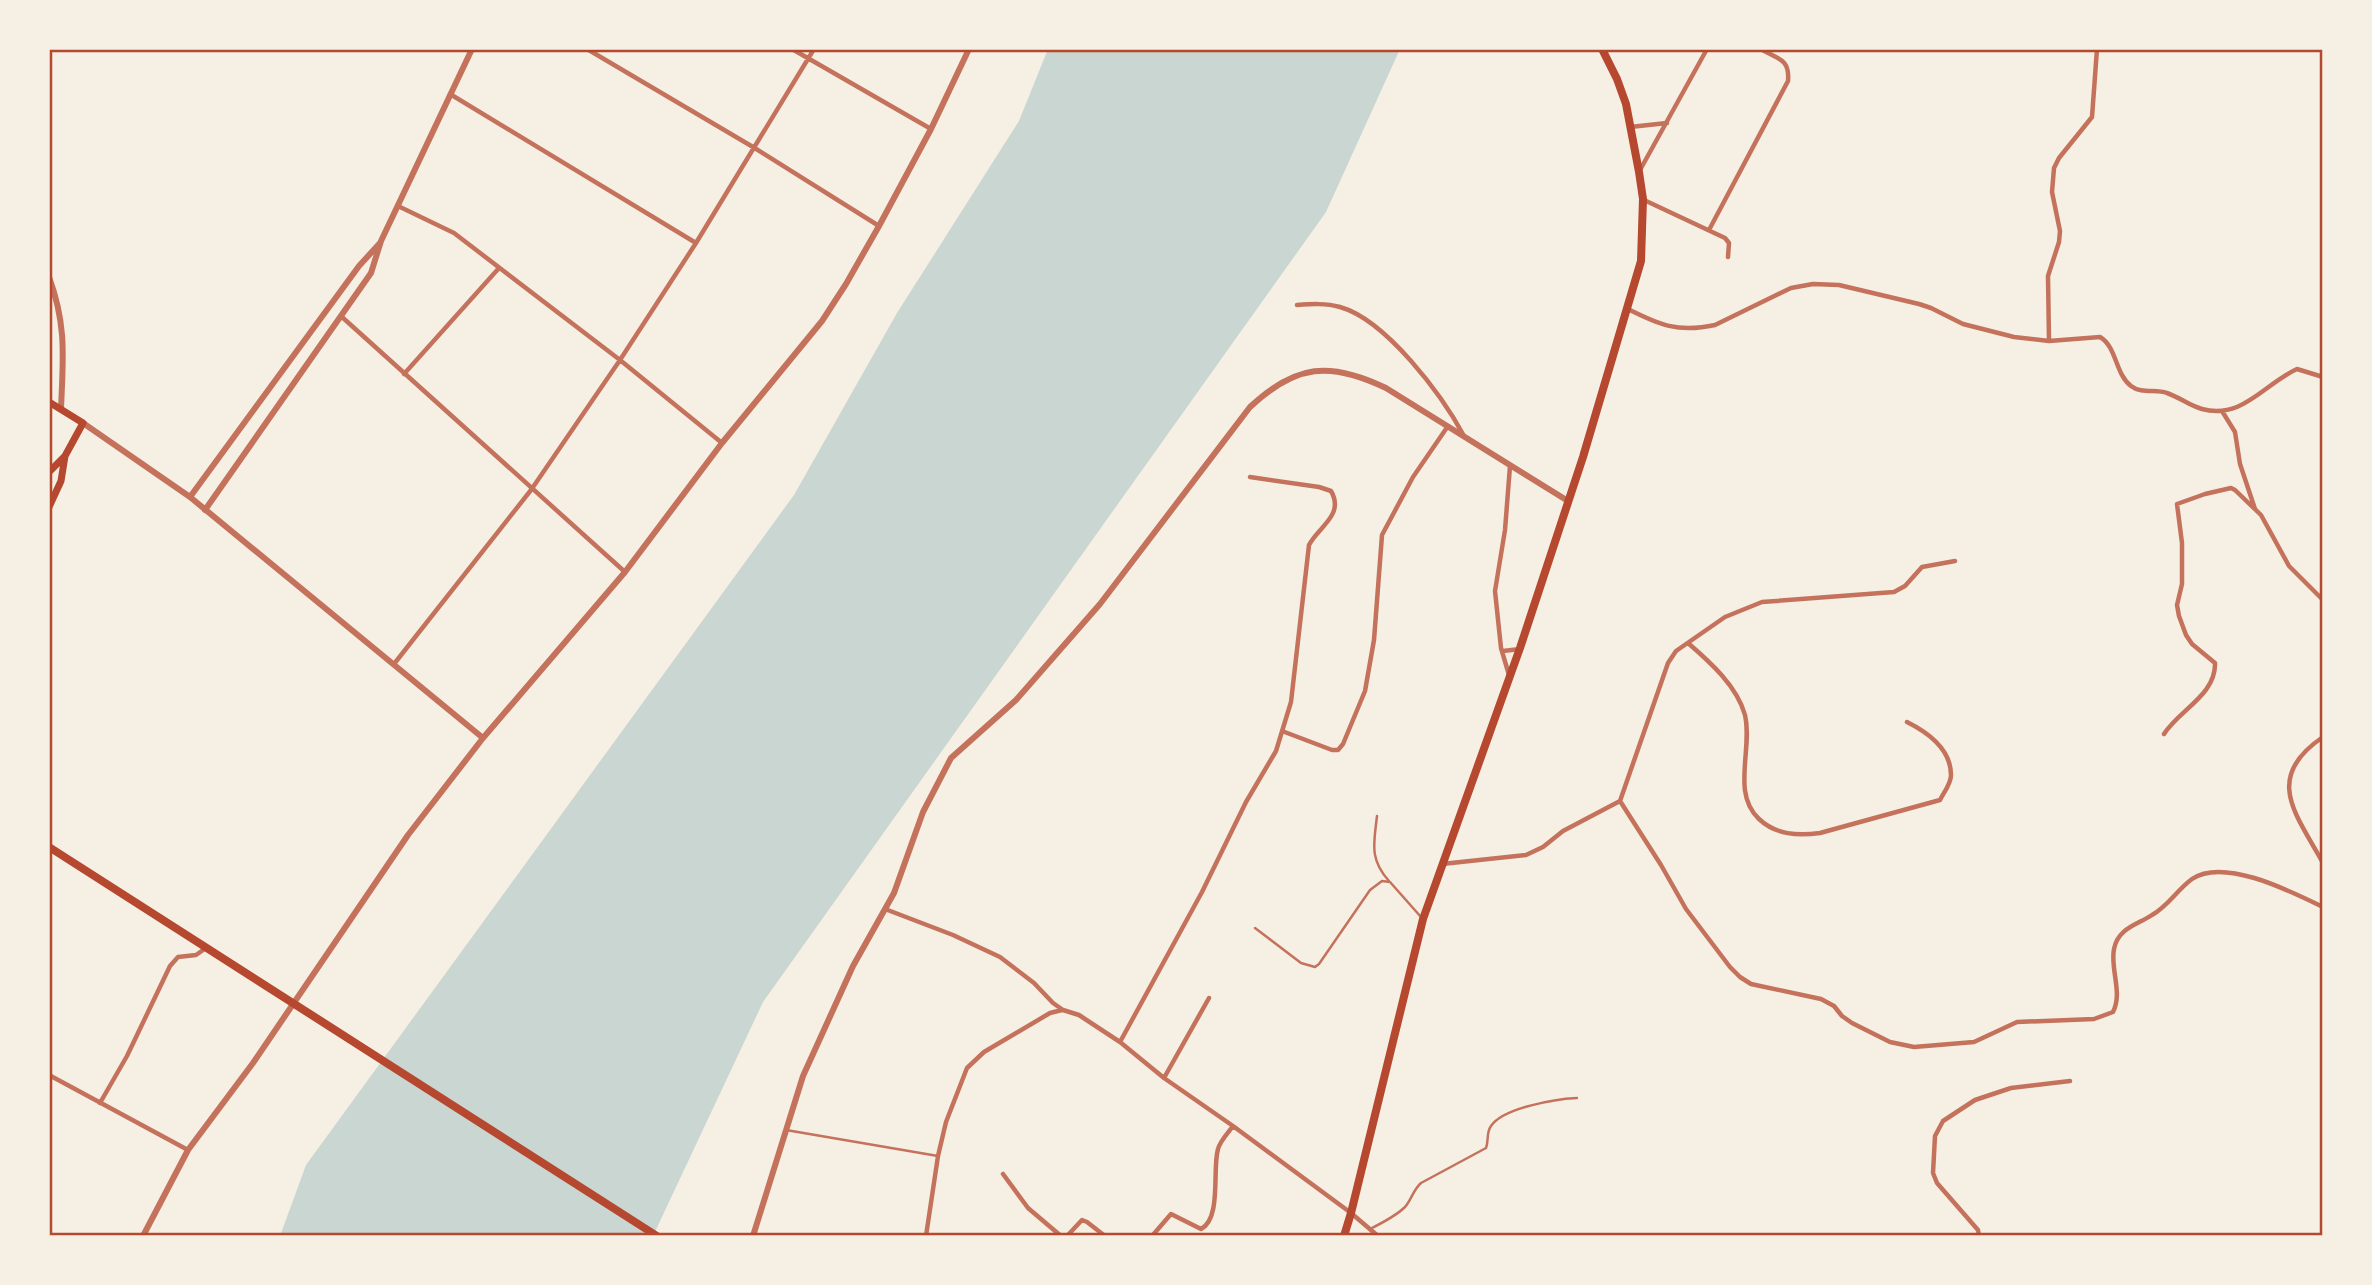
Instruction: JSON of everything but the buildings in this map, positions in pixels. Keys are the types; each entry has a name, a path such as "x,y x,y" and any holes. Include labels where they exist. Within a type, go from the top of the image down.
{"main road":[{"path":"1344,1236 1423,919 1520,649 1583,457 1641,261 1643,199 1639,172 1626,104 1602,49"},
{"path":"49,402 83,423 65,456 49,472"},
{"path":"49,507 61,481 65,456"},
{"path":"49,847 657,1236"}],"street":[{"path":"205,510 371,273 382,241 472,49"},
{"path":"586,49 753,147 879,226"},
{"path":"792,49 931,129"},
{"path":"393,665 531,490 620,360 696,243 814,49"},
{"path":"143,1236 188,1150 253,1063 408,835 483,738 625,572 722,443 821,321 879,226 931,129 969,49"},
{"path":"1639,172 1707,49"},
{"path":"1709,230 1788,81 1788,65 1761,49"},
{"path":"2049,341 2048,276 2060,231 2052,192 2054,169 2059,158 2092,117 2097,49"},
{"path":"450,94 696,243"},
{"path":"1630,127 1668,123"},
{"path":"1643,199 1725,238 1729,243 1728,257"},
{"path":"398,206 454,233 620,360 722,443"},
{"path":"190,497 359,266 382,241"},
{"path":"404,374 499,268"},
{"path":"49,277 60,310 64,338 61,409"},
{"path":"1625,308 1657,324 1702,328 1716,325 1801,285 1839,285 1931,308 1963,324 2014,337 2049,341 2100,337 2107,341 2123,377 2131,386 2168,393 2200,409 2222,411 2254,399 2284,375 2297,369 2323,377"},
{"path":"1297,305 1324,304 1341,307 1366,319 1385,335 1436,391 1464,436"},
{"path":"342,317 625,572"},
{"path":"753,1236 803,1076 853,966 894,893 923,812 951,758 1016,700 1100,604 1250,407 1268,390 1291,376 1315,370 1340,371 1365,377 1568,501"},
{"path":"2222,411 2235,432 2240,464 2255,509"},
{"path":"83,423 190,497 483,738"},
{"path":"1282,731 1332,750 1338,750 1343,744 1364,691 1374,640 1382,535 1413,477 1448,426"},
{"path":"1509,678 1501,648 1495,591 1505,530 1510,465"},
{"path":"1120,1042 1202,892 1245,802 1276,751 1291,702 1309,545 1333,516 1334,496 1331,491 1319,487 1250,477"},
{"path":"2164,734 2204,692 2215,673 2215,663 2192,644 2179,616 2177,605 2182,584 2182,543 2176,504 2205,494 2235,489 2262,515 2289,565 2323,600"},
{"path":"1442,864 1526,855 1543,847 1563,831 1620,801 1668,663 1676,651 1725,617 1773,599 1886,594 1905,586 1922,567 1955,561"},
{"path":"1688,643 1703,655 1740,702 1747,736 1746,801 1751,812 1768,828 1794,834 1820,834 1940,800 1949,784 1949,764 1937,741 1907,722"},
{"path":"1503,651 1520,649"},
{"path":"2323,737 2312,744 2295,766 2288,789 2295,817 2323,863"},
{"path":"1620,801 1686,909 1740,977 1763,988 1821,999 1834,1006 1852,1023 1902,1046 1914,1048 1962,1044 1984,1038 2017,1022 2095,1019 2113,1012 2117,1001 2114,948 2119,936 2127,928 2162,909 2191,880 2201,875 2211,872 2266,881 2323,907"},
{"path":"885,909 953,935 1000,957 1063,1010 1079,1015 1120,1042 1164,1078 1351,1213 1378,1236"},
{"path":"100,1103 127,1056 170,966 178,957 196,955 206,947"},
{"path":"1164,1078 1209,998"},
{"path":"926,1236 946,1122 967,1068 984,1052 1050,1013 1063,1010"},
{"path":"49,1075 188,1150"},
{"path":"1979,1236 1978,1230 1937,1182 1933,1173 1935,1136 1938,1129 1943,1121 1975,1100 2020,1086 2070,1081"},
{"path":"1152,1236 1171,1214 1201,1229 1205,1227 1210,1219 1214,1200 1218,1148 1233,1126"},
{"path":"1003,1174 1028,1208 1061,1236"},
{"path":"1067,1236 1082,1220 1105,1236"}],"lane":[{"path":"1377,816 1374,856 1379,870 1423,919"},
{"path":"1255,928 1301,963 1317,966 1370,890 1382,881 1388,881"},
{"path":"1370,1229 1402,1209 1413,1190 1421,1183 1486,1148 1488,1131 1500,1117 1551,1101 1577,1098"},
{"path":"786,1130 938,1156"}],"shaded area":[{"path":"1048,49 1400,49 1326,212 763,1002 653,1236 280,1236 306,1165 794,495 897,313 1019,121"}]}
